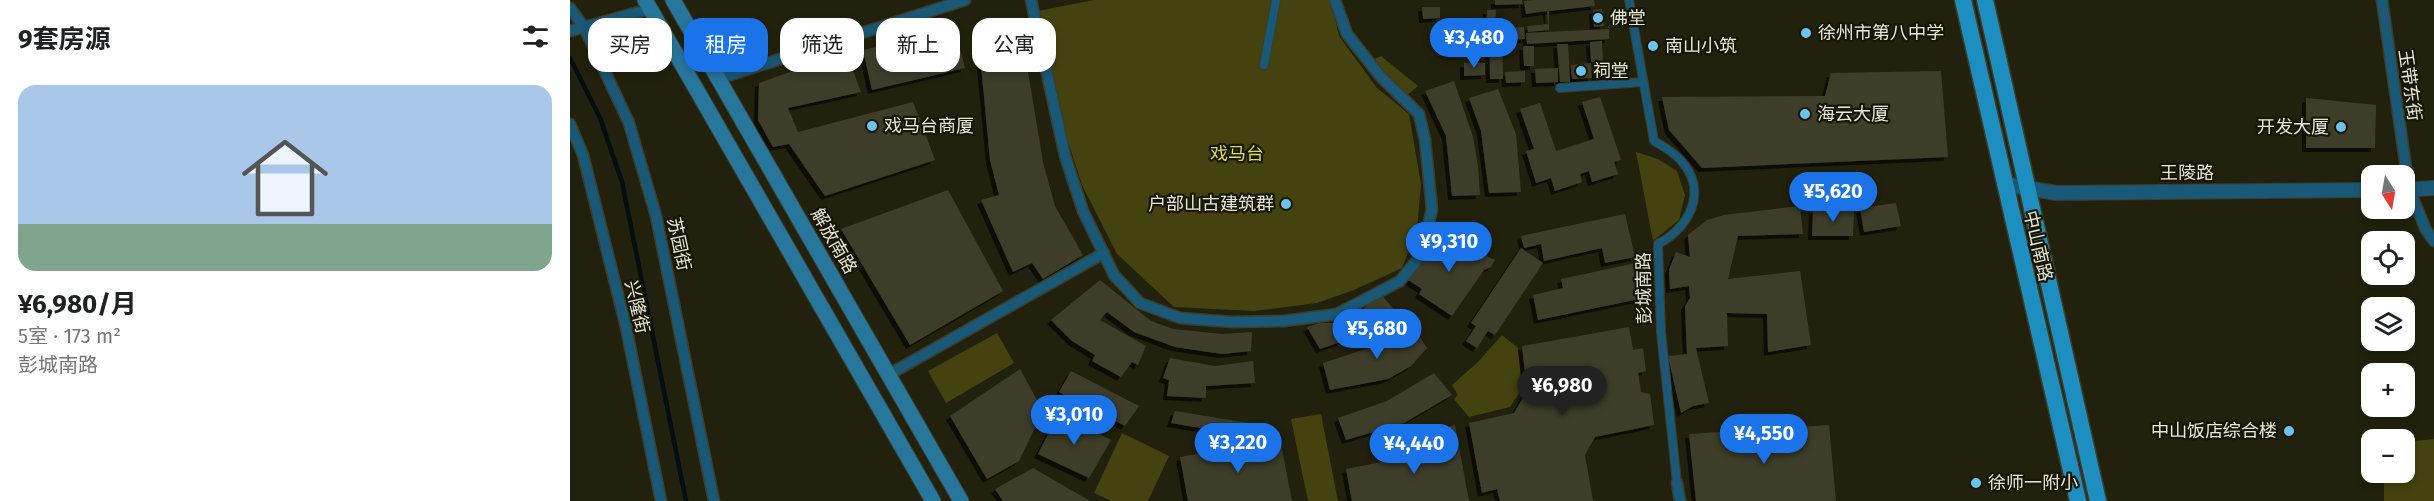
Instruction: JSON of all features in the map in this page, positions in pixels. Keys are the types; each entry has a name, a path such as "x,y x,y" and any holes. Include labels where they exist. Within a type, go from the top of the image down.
{"main road":[{"name":"解放南路","path":"673,0 961,501"},
{"name":"中山南路","path":"1963,0 2078,501"},
{"name":"中山南路","path":"1985,0 2098,501"},
{"path":"647,4 933,501"}],"street":[{"path":"718,79 964,0"},
{"path":"1031,0 1065,156 1083,211 1114,275 1140,303 1180,318 1232,322 1284,321 1337,314 1400,281 1420,255 1432,209 1425,140 1419,114 1381,77 1347,34 1335,0"},
{"path":"1264,65 1276,0"},
{"name":"彭城南路","path":"1629,0 1654,141 1675,155 1690,175 1695,188 1694,205 1683,225 1670,238 1658,244 1661,332 1680,501"},
{"name":"玉带东街","path":"2382,0 2404,165"},
{"path":"576,29 647,4"},
{"name":"苏园街","path":"570,8 576,29 628,123 656,216 714,501"},
{"path":"1560,88 1644,82"},
{"name":"兴隆街","path":"570,124 583,155 623,315 661,501"},
{"name":"王陵路","path":"2004,184 2056,193 2361,190"},
{"path":"2415,189 2430,188"},
{"name":"玉带东街","path":"2415,206 2434,241"},
{"path":"888,375 1104,253"}],"green space":[{"name":"戏马台","path":"1094,0 1331,0 1339,36 1377,88 1409,114 1421,184 1417,230 1402,268 1354,290 1317,303 1254,311 1174,307 1117,254 1082,185 1063,126 1051,72 1056,72 1056,18 1040,18 1038,11"},
{"path":"1381,56 1418,86 1406,96 1372,60"},
{"path":"1636,152 1658,159 1677,171 1685,195 1679,220 1653,241"},
{"path":"997,333 1014,363 946,403 928,371"},
{"path":"1502,335 1518,348 1522,389 1510,407 1469,417 1454,399 1458,395 1452,385 1478,362"},
{"path":"1321,414 1338,501 1308,501 1291,419"},
{"path":"1122,433 1169,456 1148,501 1111,501 1094,493"},
{"path":"2434,439 2434,501 2384,501 2384,483 2415,483 2415,441"}],"building":[{"path":"1495,0 1522,0 1523,4 1495,5"},
{"path":"1594,0 1595,6 1549,11 1549,30 1528,32 1527,26 1548,24 1547,11 1526,14 1524,1"},
{"path":"1422,7 1440,7 1440,18 1423,19"},
{"name":"佛堂","path":"1602,9 1604,26 1594,27 1593,10"},
{"path":"1487,10 1496,10 1495,29 1486,29"},
{"path":"1524,27 1525,39 1505,40 1504,28"},
{"path":"1609,29 1609,39 1527,44 1526,33"},
{"path":"1502,31 1503,79 1490,79 1489,32"},
{"path":"1602,41 1603,62 1591,62 1590,42"},
{"path":"1557,44 1568,44 1570,82 1560,82"},
{"path":"1523,46 1534,46 1534,66 1524,66"},
{"path":"876,47 876,72 948,72 872,90 864,50"},
{"path":"960,48 965,68 960,69"},
{"path":"1464,63 1485,63 1485,75 1464,76"},
{"name":"祠堂","path":"1591,63 1592,78 1572,79 1571,65"},
{"path":"1614,63 1616,75 1596,78 1594,66"},
{"path":"1558,68 1558,82 1536,83 1535,69"},
{"path":"1525,71 1525,82 1506,83 1505,72"},
{"name":"海云大厦","path":"1941,71 1948,157 1702,168 1669,130 1662,97 1825,96 1831,73"},
{"name":"戏马台商厦","path":"790,72 854,72 861,92 788,108 798,132 913,102 935,160 825,196 789,144 773,147 758,120 759,83"},
{"path":"982,72 1028,72 1043,162 1055,206 1083,255 1043,279 1032,263 1013,272 981,200 999,195 990,160"},
{"path":"1454,81 1473,137 1480,195 1452,196 1446,136 1425,91"},
{"path":"1498,89 1516,134 1521,192 1489,193 1481,131 1469,98"},
{"path":"1600,97 1621,160 1614,162 1618,174 1592,182 1589,171 1580,174 1582,182 1555,191 1551,178 1536,183 1526,151 1534,149 1520,109 1540,103 1556,151 1594,139 1582,102"},
{"name":"开发大厦","path":"2306,98 2376,105 2375,148 2306,148"},
{"path":"948,190 1003,291 910,345 841,229"},
{"path":"1896,203 1901,226 1864,232 1860,208"},
{"path":"1800,206 1803,234 1738,236 1728,279 1800,271 1811,345 1768,352 1767,314 1727,313 1728,346 1696,348 1709,403 1693,406 1681,413 1668,356 1687,354 1685,306 1690,298 1689,286 1670,289 1669,270 1676,252 1690,257 1688,235 1707,220 1724,215"},
{"path":"1813,210 1854,211 1853,236 1812,236"},
{"path":"1625,214 1635,257 1605,263 1602,248 1544,261 1541,244 1524,248 1521,236"},
{"path":"1441,234 1495,260 1491,267 1484,270 1452,316 1419,294 1422,289 1408,280"},
{"path":"1521,248 1543,263 1495,335 1488,331 1477,348 1466,341 1476,326 1471,323"},
{"path":"1636,263 1644,298 1538,320 1533,295 1563,288 1561,279"},
{"path":"1100,280 1151,321 1173,329 1222,334 1252,332 1251,351 1222,354 1175,347 1134,332 1107,312 1100,320 1146,346 1138,365 1132,362 1121,377 1092,361 1095,355 1072,341 1051,320"},
{"path":"1379,292 1397,313 1373,331 1320,349 1307,327 1320,323 1336,323 1360,313"},
{"path":"1408,319 1427,348 1411,366 1388,379 1330,390 1323,363 1387,342 1400,324"},
{"path":"1629,327 1633,350 1643,348 1646,371 1638,373 1641,392 1650,394 1654,425 1595,437 1585,455 1593,501 1500,501 1497,489 1482,493 1469,423 1514,413 1527,391 1522,346"},
{"path":"1170,358 1215,366 1253,361 1255,383 1206,386 1206,398 1167,396 1169,380 1163,378"},
{"path":"1020,369 1043,411 1019,461 987,479 950,416"},
{"path":"1071,371 1139,406 1125,426 1059,392"},
{"path":"1434,373 1452,395 1404,423 1346,440 1338,418 1387,401"},
{"path":"1175,411 1249,423 1247,436 1171,423"},
{"path":"1059,413 1111,440 1089,478 1038,454"},
{"path":"1455,425 1469,501 1352,501 1346,469 1437,451 1433,431"},
{"path":"1829,425 1836,501 1696,501 1689,434"},
{"path":"1280,439 1292,501 1188,501 1180,457"},
{"path":"1033,468 1090,501 1003,501 995,489"}],"waterway":[{"path":"570,58 600,118 622,182 686,501"}],"place":[{"name":"佛堂","path":"1598,18"},
{"name":"徐州市第八中学","path":"1806,33"},
{"name":"南山小筑","path":"1653,46"},
{"name":"祠堂","path":"1581,71"},
{"name":"海云大厦","path":"1805,114"},
{"name":"戏马台商厦","path":"872,126"},
{"name":"开发大厦","path":"2341,127"},
{"name":"户部山古建筑群","path":"1286,204"},
{"name":"中山饭店综合楼","path":"2289,431"},
{"name":"徐师一附小","path":"1976,483"}]}
